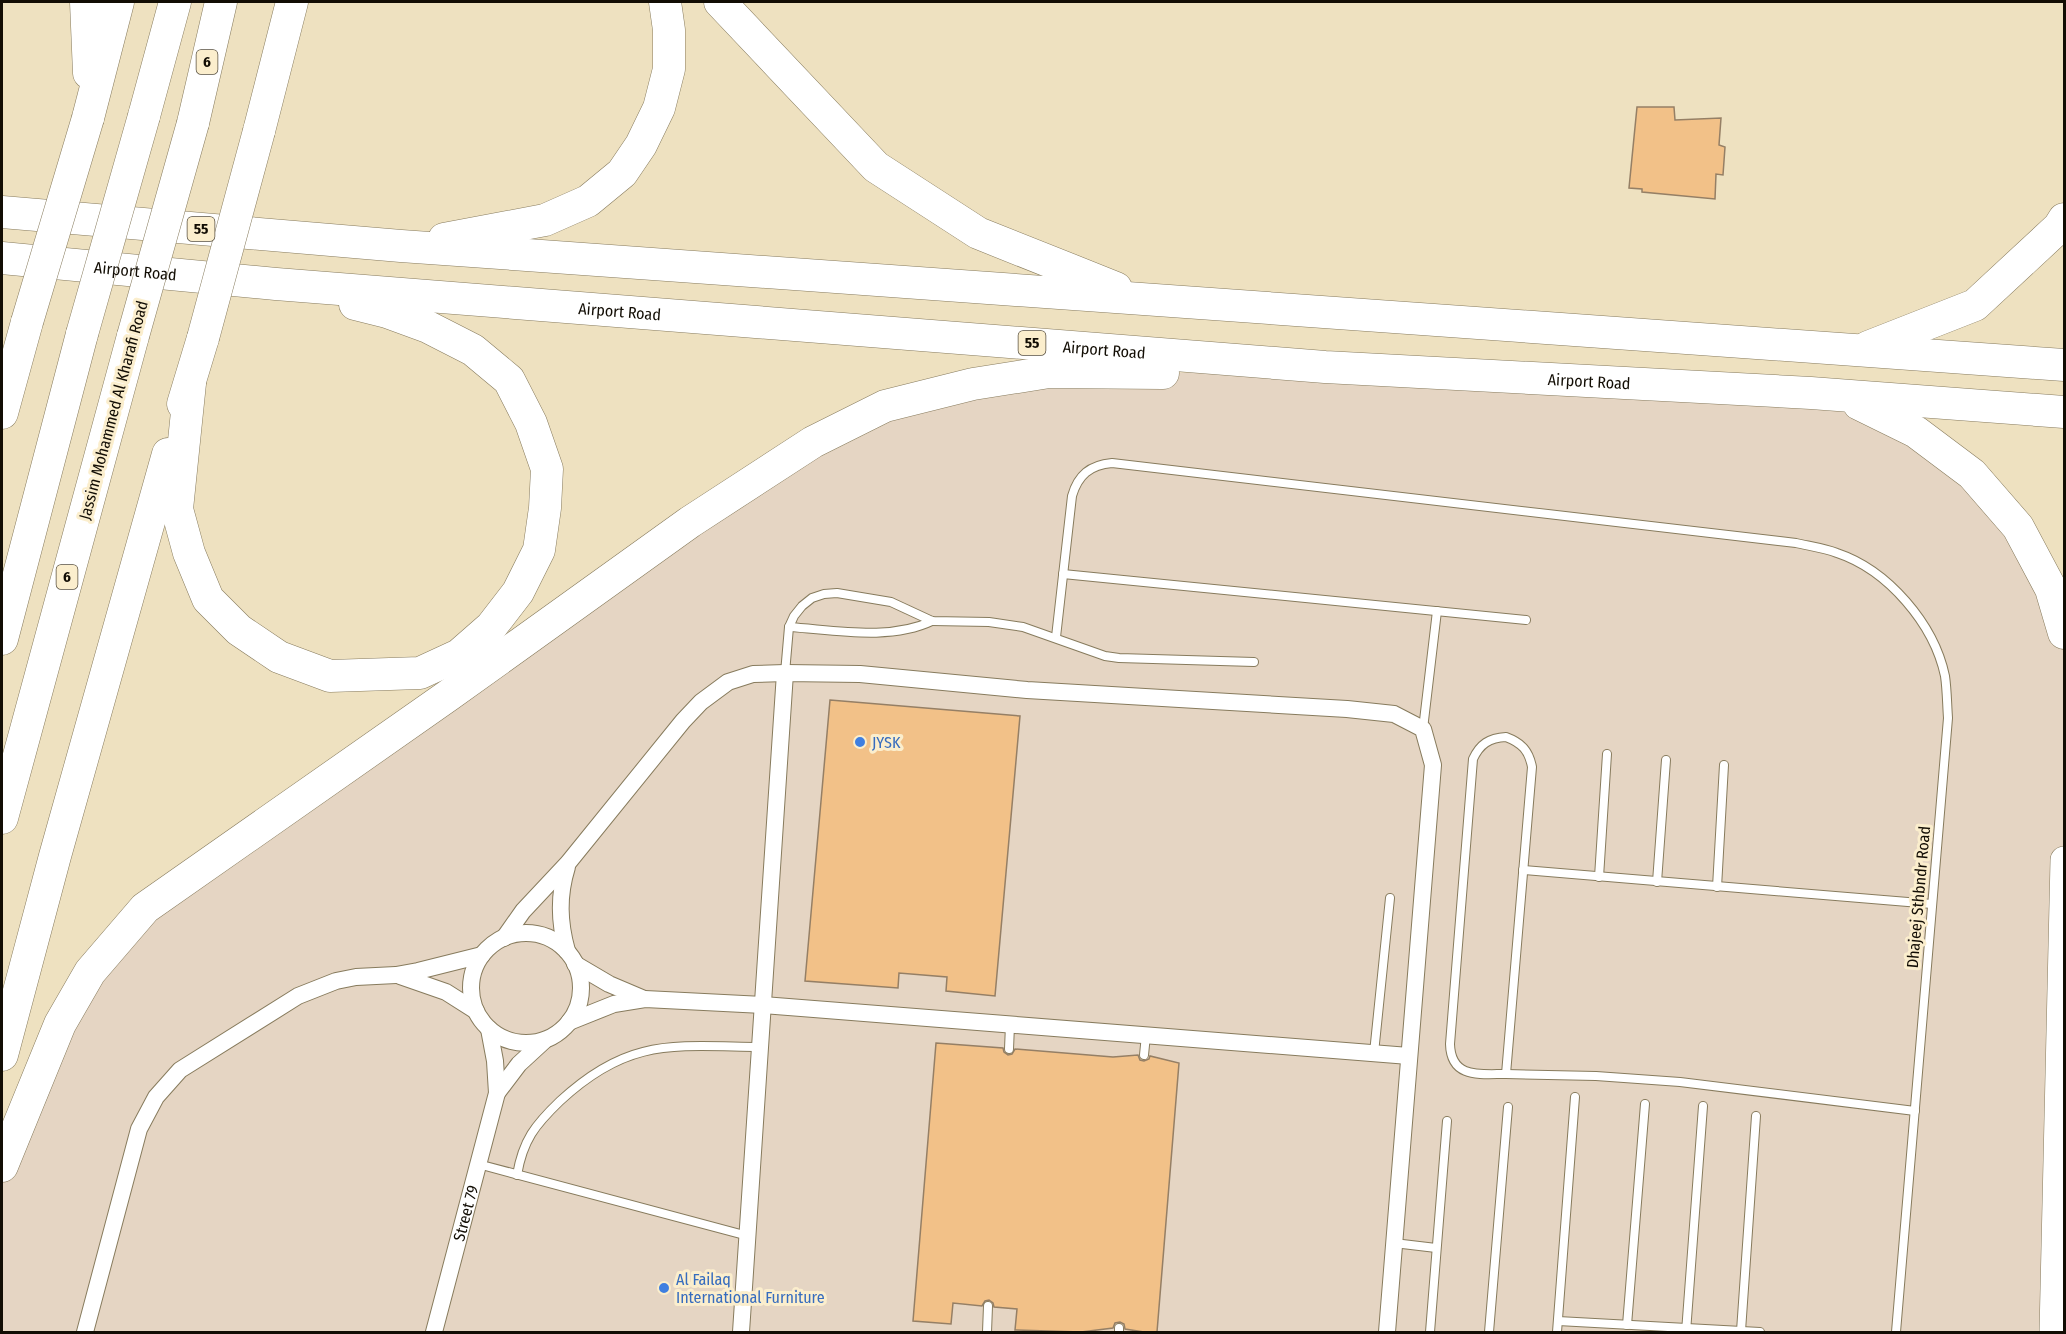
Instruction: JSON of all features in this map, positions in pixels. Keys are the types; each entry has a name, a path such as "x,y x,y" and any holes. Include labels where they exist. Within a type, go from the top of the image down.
{"highway":[{"path":"86,2 89,115"},
{"path":"2,413 89,115 117,2"},
{"path":"2,639 82,334 175,2"},
{"name":"Jassim Mohammed Al Kharafi Road","path":"2,818 193,123 222,2"},
{"path":"2,1055 135,568 203,338 260,131 292,2"},
{"path":"284,34 301,2"},
{"path":"401,246 545,220 588,201 622,173 641,145 659,108 669,69 669,30 665,2"},
{"path":"720,2 876,167 978,233 1144,300"},
{"name":"55","path":"2,212 401,246 2064,365"},
{"path":"1860,351 1975,306 2059,227 2064,219"},
{"name":"Airport Road","path":"2,258 276,284 1325,367 1811,393 2064,412"},
{"path":"190,383 177,509 189,553 208,599 239,630 279,657 330,676 420,673 459,655 491,627 518,592 539,550 545,508 547,469 531,423 509,380 473,350 428,327 387,312 276,284"},
{"path":"2,1166 60,1024 90,972 145,908 449,695 690,522 813,442 885,406 973,384 1049,372 1262,372 1325,367"},
{"path":"1845,397 1916,432 1972,474 2018,527 2051,589 2064,633"}],"main road":[{"path":"2053,1332 2064,860"}],"street":[{"path":"741,1332 785,673"},
{"path":"504,938 523,911 568,863 683,721 701,702 728,682 753,674 860,674 1027,690 1347,709 1394,714 1423,729 1433,765 1387,1332"},
{"path":"568,863 560,898 560,916 571,957 581,988 576,1012 558,1033 546,1040 531,1043 501,1038 489,1029 476,1011 472,1000 472,976 482,955 504,938 524,933 544,936 571,957 609,984 645,999"},
{"path":"85,1332 139,1129 151,1104 167,1082 195,1059 298,996 327,984 356,977 396,975 439,967 482,955"},
{"path":"396,975 446,992 476,1011"},
{"path":"569,1022 614,1004 645,999 763,1005 1409,1056"},
{"name":"Street 79","path":"434,1332 497,1093 495,1061 489,1029"},
{"name":"Street 79","path":"497,1093 519,1064 546,1040"}],"lane":[{"name":"Dhajeej Sthbndr Road","path":"1056,637 1075,486 1081,476 1090,469 1101,464 1112,463 1796,543 1838,553 1875,572 1906,600 1930,636 1944,675 1948,718 1896,1332"},
{"path":"1063,574 1526,620"},
{"path":"785,673 789,627 794,616 812,598 837,592 891,602 932,621 1006,623 1040,631 1092,652 1119,658 1254,662"},
{"path":"1423,729 1437,611"},
{"path":"789,627 896,632 932,621"},
{"path":"1506,1074 1532,767 1530,757 1524,747 1506,737 1485,742 1473,759 1450,1053 1459,1068 1467,1072 1506,1074 1606,1076 1680,1082 1915,1111"},
{"path":"1599,877 1607,754"},
{"path":"1657,882 1666,760"},
{"path":"1717,886 1724,765"},
{"path":"1523,870 1932,904"},
{"path":"1374,1053 1390,898"},
{"path":"1008,1049 1010,1025"},
{"path":"1144,1055 1146,1035"},
{"path":"517,1174 524,1145 541,1119 590,1075 610,1063 654,1048 760,1047"},
{"path":"1557,1332 1575,1097"},
{"path":"1627,1325 1645,1104"},
{"path":"1686,1330 1702,1106"},
{"path":"1489,1332 1508,1107"},
{"path":"1741,1331 1756,1116"},
{"path":"1430,1332 1447,1121"},
{"path":"478,1164 748,1236"},
{"path":"1394,1243 1437,1248"},
{"path":"987,1332 988,1306"},
{"path":"1558,1321 1686,1330 1760,1332"}],"shaded area":[{"path":"1262,372 1811,393 1972,474 2064,633 2063,1332 2,1332 2,1166 125,930 885,406 1141,373"}],"building":[{"path":"1637,107 1674,107 1675,120 1721,118 1719,145 1725,147 1723,175 1716,174 1715,199 1642,192 1642,189 1629,188"},
{"path":"830,700 1020,716 995,996 946,991 947,977 899,973 898,988 805,981"},
{"path":"936,1043 1003,1048 1008,1055 1012,1054 1015,1049 1113,1057 1138,1055 1140,1060 1144,1061 1150,1056 1179,1063 1157,1332 1125,1329 1124,1324 1120,1322 1115,1323 1113,1328 1081,1332 1015,1330 1017,1309 994,1307 989,1300 985,1301 982,1306 953,1303 951,1324 913,1321"}],"place":[{"name":"JYSK","path":"860,742"},
{"name":"Al Failaq International Furniture","path":"664,1288"}]}
